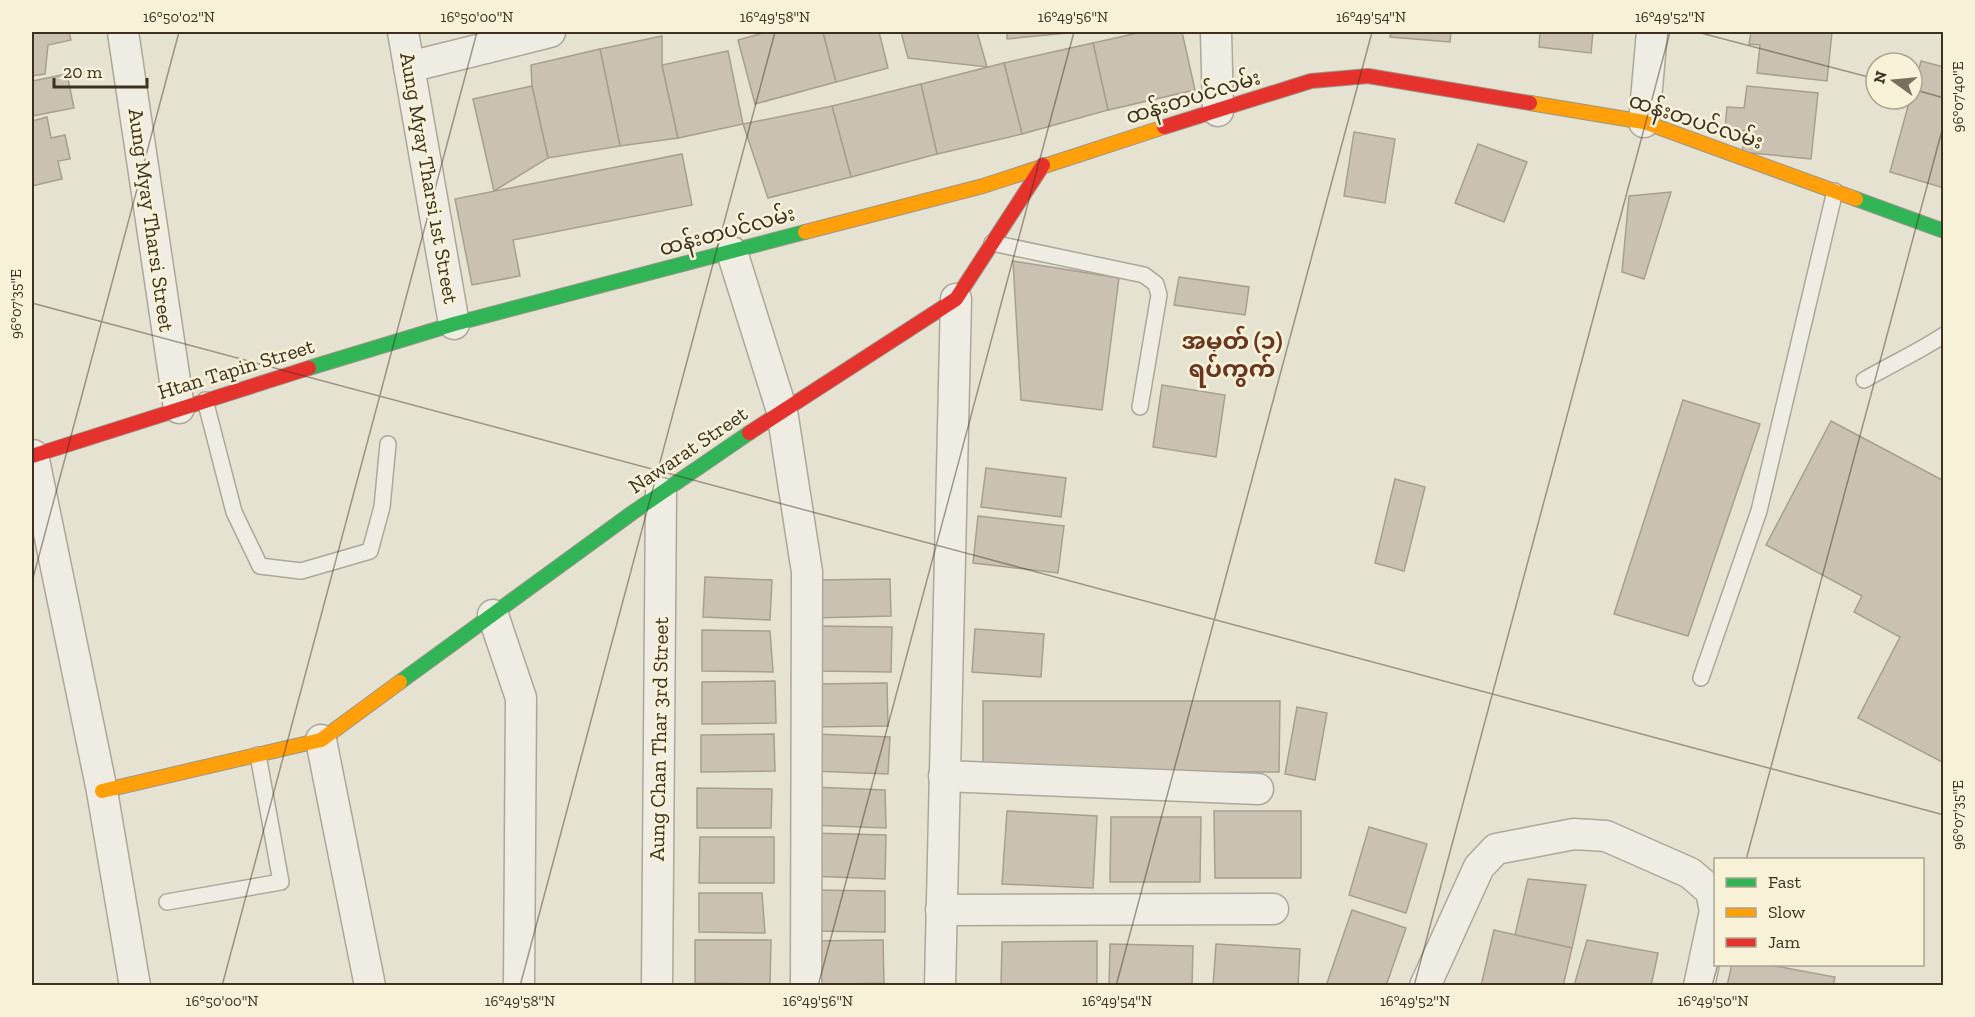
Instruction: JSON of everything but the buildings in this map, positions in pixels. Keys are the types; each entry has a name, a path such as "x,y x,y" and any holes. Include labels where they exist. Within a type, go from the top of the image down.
{"street":[{"name":"Aung Myay Tharsi Street","path":"123,32 192,404"},
{"name":"Aung Myay Tharsi 1st Street","path":"403,32 454,324"},
{"path":"409,67 550,32"},
{"path":"1216,32 1218,111"},
{"path":"1644,122 1652,32"},
{"name":"ထန်းတပင်လမ်း","path":"454,324 983,186 1311,81 1368,76 1644,122 1944,231"},
{"name":"Nawarat Street","path":"321,740 661,494 782,411 956,299 1043,165"},
{"path":"732,252 782,411 807,573 806,986"},
{"path":"940,986 956,299"},
{"name":"Htan Tapin Street","path":"32,455 454,324"},
{"path":"32,455 102,791 135,986"},
{"name":"Aung Chan Thar 3rd Street","path":"657,986 661,494"},
{"path":"493,615 521,698 519,986"},
{"path":"102,791 321,740 370,986"},
{"path":"944,776 1258,789"},
{"path":"1425,986 1479,867 1496,849 1574,834 1606,837 1690,873 1711,891 1714,906"},
{"path":"941,910 1273,909"},
{"path":"1699,986 1714,916"}],"lane":[{"path":"1701,678 1759,511 1835,191"},
{"path":"992,243 1144,275 1156,284 1159,296 1140,407"},
{"path":"1864,380 1898,360 1923,349 1944,335"},
{"path":"192,404 234,512 260,566 301,571 370,551 382,507 388,444"},
{"path":"167,902 281,882 258,755"}],"traffic: fast":[{"path":"1856,199 1944,231"},
{"path":"309,368 454,324 805,232"},
{"path":"400,682 632,513 749,433"}],"traffic: slow":[{"path":"1530,103 1644,122 1856,199"},
{"path":"805,232 983,186 1164,127"},
{"path":"102,791 321,740 400,682"}],"traffic: jam":[{"path":"1164,127 1311,81 1368,76 1530,103"},
{"path":"749,433 956,299 1043,165"},
{"path":"32,456 309,368"}],"district":[{"name":"အမှတ် (၁) ရပ်ကွက်","path":"1232,355"}]}
